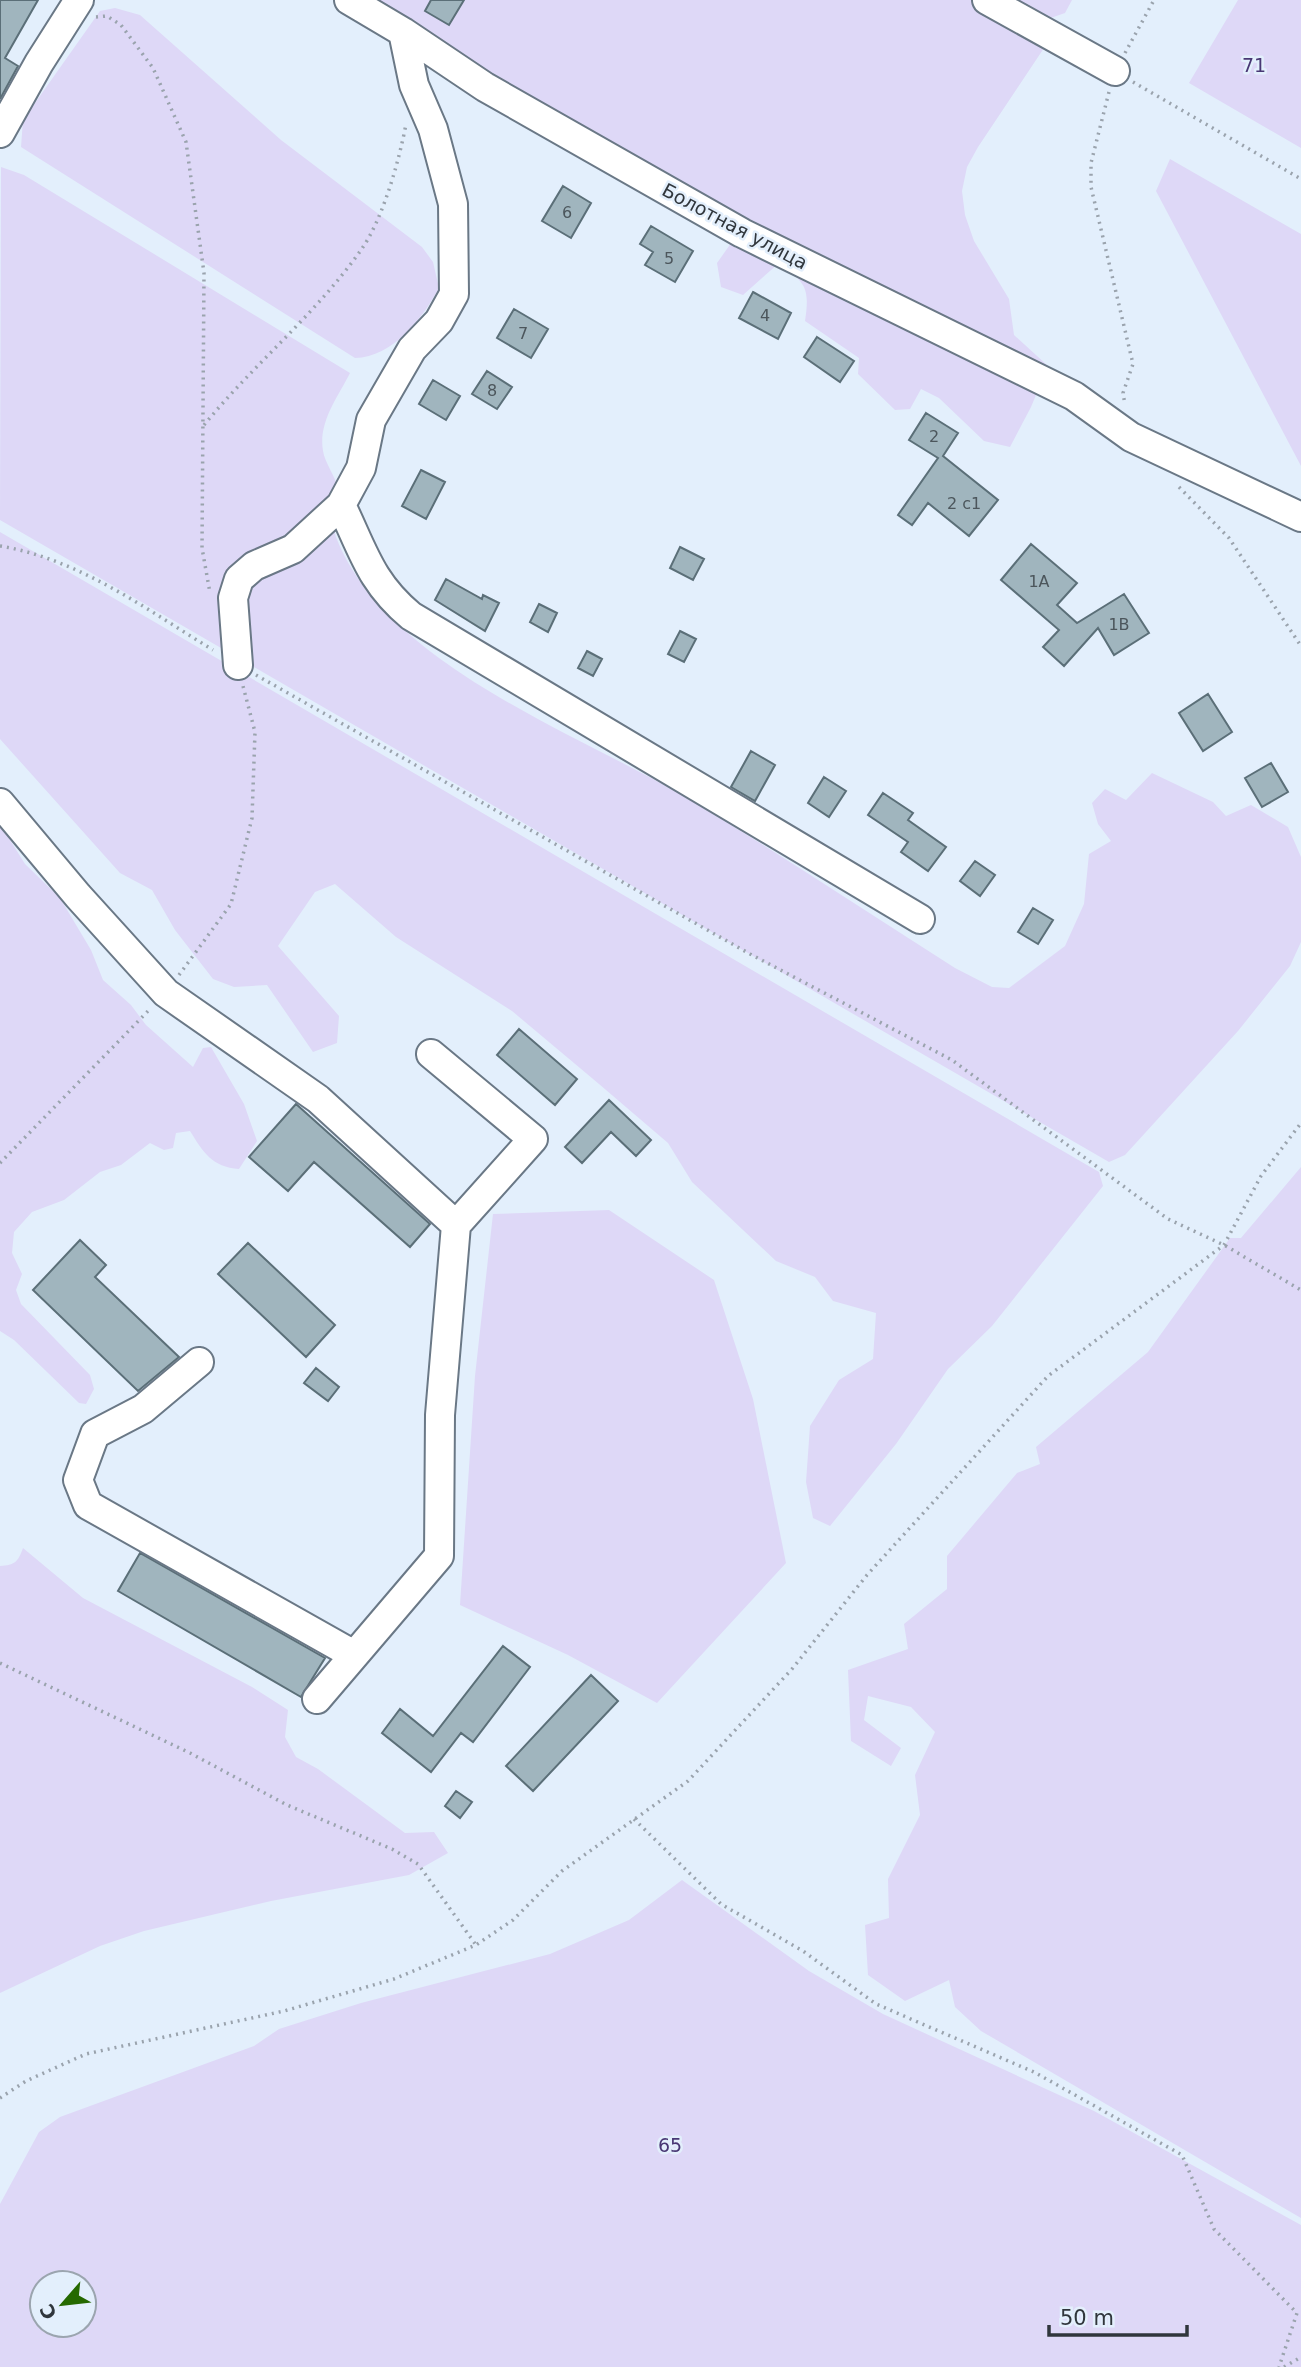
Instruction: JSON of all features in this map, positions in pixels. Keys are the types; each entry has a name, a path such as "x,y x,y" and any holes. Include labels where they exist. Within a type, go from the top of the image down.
{"street":[{"name":"Болотная улица","path":"349,0 403,32 485,87 730,226 1074,396 1131,436 1301,517"},
{"path":"987,0 1115,71"},
{"path":"0,133 39,63 79,1"},
{"path":"238,665 233,598 239,579 254,566 293,549 341,505 361,468 371,420 412,349 439,321 454,294 453,204 433,129 414,85 403,32"},
{"path":"341,505 357,543 387,596 411,615 920,919"},
{"path":"0,803 78,896 166,993 318,1099 456,1225"},
{"path":"317,1699 439,1556 440,1415 456,1225 533,1139 431,1054"},
{"path":"199,1362 143,1409 94,1434 78,1480 88,1505 354,1655"}],"path":[{"path":"1131,436 1123,393 1133,364 1091,187 1091,163 1115,71 1154,0"},
{"path":"79,1 95,17 107,16 121,26 153,68 186,142 204,273 202,548 213,601"},
{"path":"1115,71 1301,178"},
{"path":"202,427 241,379 299,322 363,248 397,170 407,121"},
{"path":"1176,483 1229,538 1301,646"},
{"path":"0,546 33,552 101,582 238,665 738,947 952,1060 1168,1219 1224,1245 1301,1290"},
{"path":"0,1163 166,993 231,904 252,818 255,732 238,665"},
{"path":"0,2098 26,2081 86,2053 284,2011 394,1979 476,1945 513,1920 562,1871 688,1781 792,1669 867,1575 1048,1376 1224,1245 1261,1176 1301,1123"},
{"path":"0,1663 190,1753 287,1805 392,1849 418,1864 476,1945"},
{"path":"634,1819 722,1904 803,1951 876,2004 1034,2072 1182,2155 1214,2229 1297,2313 1282,2367"},
{"path":"1282,2367 1301,2357"}],"green space":[{"path":"369,0 972,0 1048,42 978,147 967,167 962,191 965,215 974,241 1009,299 1014,335 1048,366 1010,447 984,441 939,398 921,389 910,409 895,410 858,374 859,358 805,321 807,301 804,287 779,263 743,295 721,287 717,263 734,239 698,195"},
{"path":"1004,0 1072,0 1065,13 1042,21"},
{"name":"71","path":"1238,0 1301,0 1301,148 1189,83"},
{"path":"115,8 140,15 281,140 422,247 433,262 439,288 415,324 394,344 369,356 355,358 21,147 23,120 100,11"},
{"path":"1170,159 1301,234 1301,466 1156,191"},
{"path":"1,167 24,175 350,373 330,410 322,440 324,456 338,490 336,537 360,581 395,621 438,657 486,689 537,719 682,795 955,968 992,987 1009,988 1065,946 1084,904 1089,854 1111,841 1098,824 1092,803 1105,789 1126,800 1152,773 1213,802 1226,816 1251,805 1288,827 1301,857 1301,942 1290,966 1238,1031 1125,1155 1109,1162 0,520"},
{"path":"0,532 1099,1172 1103,1186 992,1326 948,1369 896,1444 830,1526 813,1518 806,1482 810,1426 839,1380 873,1359 876,1313 833,1301 815,1277 776,1261 692,1182 668,1143 599,1084 512,1011 396,937 335,884 315,892 278,946 339,1016 337,1043 313,1052 267,985 234,987 213,979 175,930 152,890 120,873 0,739"},
{"path":"0,824 25,864 60,898 91,950 103,980 131,1005 146,1025 193,1067 203,1048 211,1047 244,1104 257,1141 239,1169 215,1162 204,1152 190,1131 176,1133 173,1148 164,1150 150,1143 121,1165 100,1172 64,1200 32,1212 14,1232 12,1253 22,1274 16,1290 21,1304 90,1375 94,1389 86,1404 79,1403 14,1340 0,1331"},
{"path":"1301,1167 1301,2218 981,2031 955,2007 949,1980 905,2001 868,1975 865,1925 889,1918 888,1879 920,1815 915,1775 935,1732 911,1707 868,1696 864,1720 901,1748 891,1766 851,1741 848,1670 908,1649 904,1624 947,1589 947,1556 1017,1473 1040,1464 1036,1447 1148,1352 1230,1238 1241,1238"},
{"path":"609,1210 714,1280 753,1399 786,1563 657,1703 568,1655 460,1605 475,1376 493,1214"},
{"path":"23,1548 83,1598 252,1687 288,1710 285,1737 296,1757 318,1769 405,1833 434,1832 448,1853 409,1875 271,1901 144,1931 100,1946 0,1993 0,1566 15,1562"},
{"name":"65","path":"682,1880 809,1971 883,2014 1094,2111 1301,2225 1301,2367 0,2367 0,2204 39,2132 60,2117 254,2046 279,2029 361,2003 550,1954 629,1920"}],"building":[{"path":"0,0 38,0 5,58 18,66 0,99"},
{"path":"431,0 464,0 449,25 425,11"},
{"path":"563,186 591,203 571,238 542,221"},
{"path":"651,226 693,251 675,282 645,265 653,252 640,244"},
{"path":"753,292 791,313 778,339 739,318"},
{"path":"514,309 548,329 531,358 497,338"},
{"path":"817,337 854,361 840,382 804,357"},
{"path":"487,371 512,387 497,409 472,394"},
{"path":"433,380 460,396 446,420 419,404"},
{"path":"926,413 958,433 943,456 998,500 969,536 928,503 912,525 898,515 938,458 909,440"},
{"path":"421,470 445,482 426,519 402,506"},
{"path":"1031,544 1077,583 1057,605 1077,623 1124,594 1149,633 1114,655 1098,628 1064,666 1043,647 1059,630 1001,580"},
{"path":"680,547 704,559 693,580 670,568"},
{"path":"446,579 482,599 483,595 499,603 485,631 435,600"},
{"path":"539,604 557,613 548,632 530,622"},
{"path":"680,631 696,639 684,662 668,654"},
{"path":"587,651 602,659 593,676 578,668"},
{"path":"1208,694 1232,732 1203,751 1179,713"},
{"path":"751,751 775,765 755,801 731,787"},
{"path":"1271,763 1288,792 1262,807 1245,778"},
{"path":"824,777 846,791 829,817 808,803"},
{"path":"883,793 913,813 908,820 946,847 928,871 901,852 908,842 868,815"},
{"path":"975,861 995,875 980,896 960,881"},
{"path":"1033,908 1053,920 1038,944 1018,932"},
{"path":"519,1029 577,1079 555,1105 497,1055"},
{"path":"609,1100 651,1140 636,1156 611,1132 582,1163 565,1147"},
{"path":"296,1104 430,1224 410,1247 314,1162 288,1191 249,1157"},
{"path":"80,1240 106,1265 95,1277 179,1357 138,1391 33,1290"},
{"path":"248,1243 335,1325 306,1357 218,1274"},
{"path":"316,1368 339,1387 328,1401 304,1383"},
{"path":"140,1553 325,1658 301,1697 118,1591"},
{"path":"503,1646 530,1667 473,1742 461,1733 431,1772 382,1733 400,1709 433,1736"},
{"path":"591,1675 618,1701 533,1791 506,1766"},
{"path":"456,1791 472,1802 460,1818 445,1806"}]}
